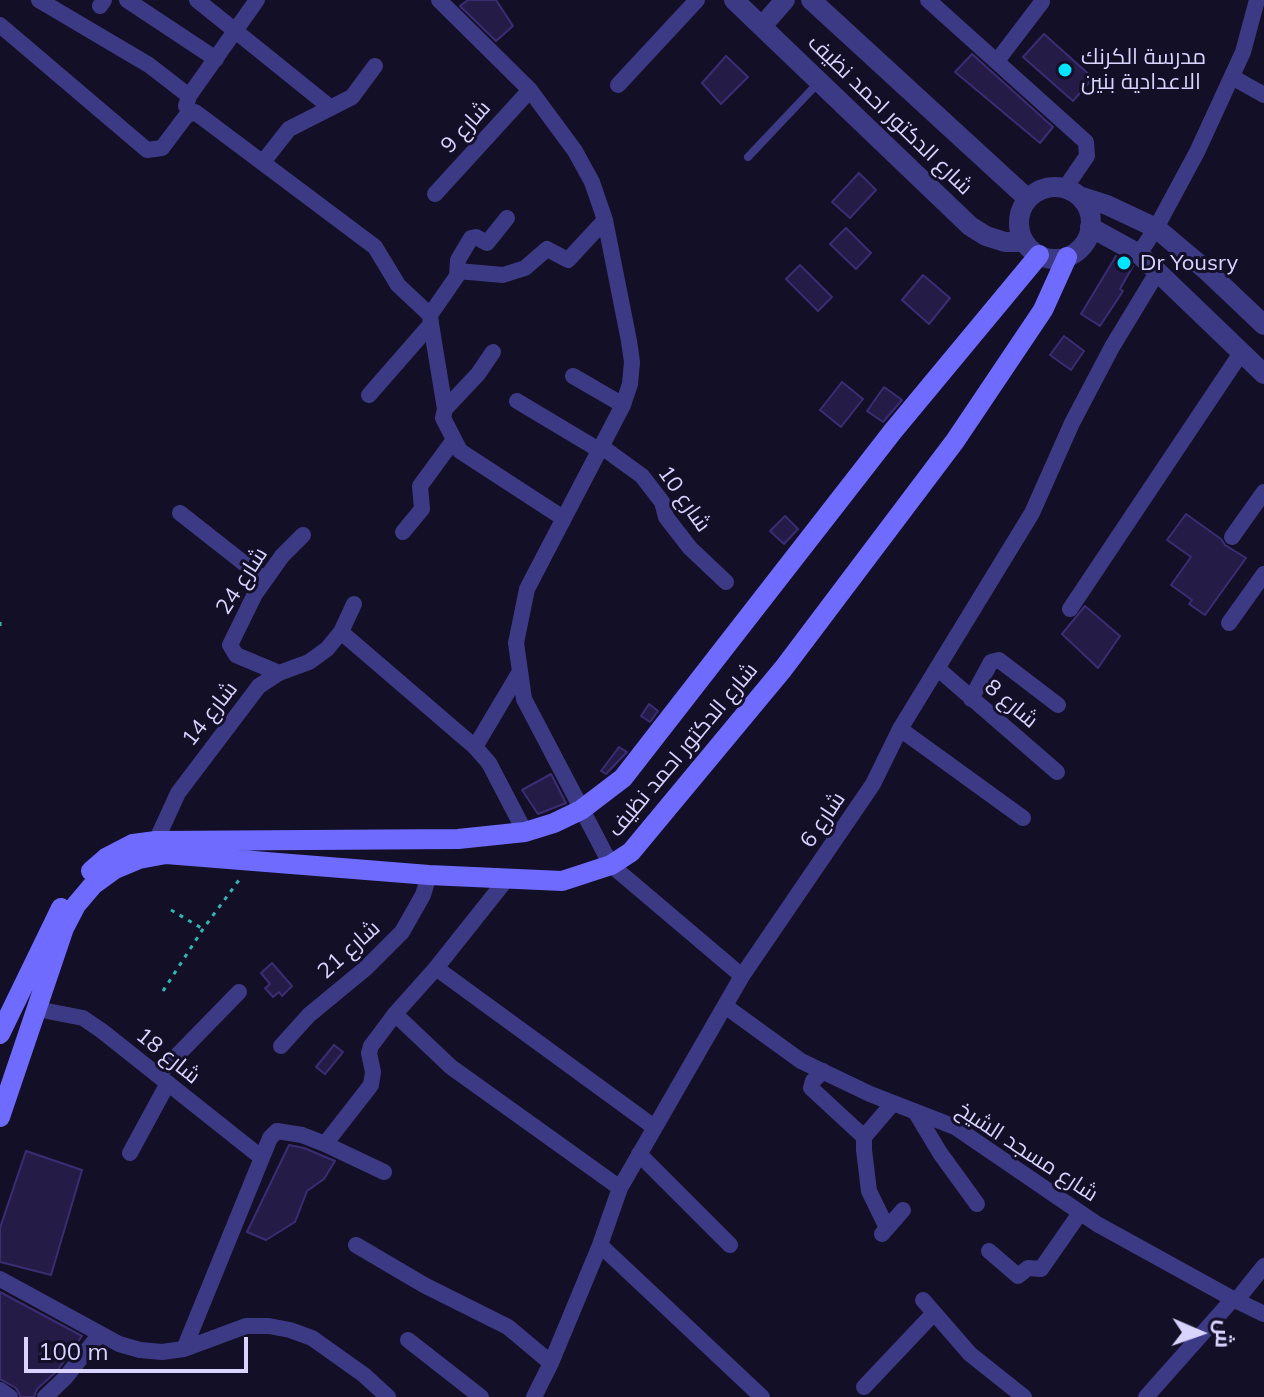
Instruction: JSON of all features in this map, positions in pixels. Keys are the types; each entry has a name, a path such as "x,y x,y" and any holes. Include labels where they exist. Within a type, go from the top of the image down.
{"main road":[{"name":"شارع الدكتور احمد نظيف","path":"0,1034 52,922 84,877 106,858 133,844 156,841 458,839 525,832 581,810 623,778 1032,249"},
{"name":"شارع الدكتور احمد نظيف","path":"0,1117 64,928 76,905 93,885 115,869 139,859 166,854 429,875 562,881 611,865 631,852 773,681 926,479 1043,310 1067,257"}],"street":[{"path":"39,0 149,65 189,96"},
{"path":"127,0 216,59"},
{"path":"197,0 331,108"},
{"path":"186,116 189,96 257,0"},
{"path":"618,85 697,0"},
{"name":"شارع الدكتور احمد نظيف","path":"734,0 970,226 986,236 1032,249"},
{"path":"763,25 785,0"},
{"name":"شارع الدكتور احمد نظيف","path":"811,0 1028,199"},
{"path":"928,0 1086,142 1087,156 1072,192"},
{"path":"1139,254 1197,152 1232,77 1252,25 1257,0"},
{"path":"997,61 1042,2"},
{"path":"448,3 530,90 575,151 592,182 605,220 632,362 630,384 623,405 527,589 516,643 524,699 611,865 742,976"},
{"path":"0,25 147,150 162,148 190,112 200,115 375,247 398,285 430,320 445,409 443,418 453,441 460,451 563,518"},
{"path":"263,162 289,129 352,97 375,66"},
{"path":"1232,77 1264,95"},
{"name":"شارع 9","path":"435,194 530,90"},
{"path":"1072,192 1086,205 1090,227 1083,245 1067,257 1053,259 1032,249 1019,220 1028,199 1045,188 1072,192 1156,228 1264,325"},
{"path":"369,395 430,320 454,280 460,255 471,238 476,237 487,243 507,218"},
{"path":"458,271 503,275 525,268 544,249 568,260 605,220"},
{"path":"1090,227 1139,254 1264,374"},
{"name":"شارع 6","path":"534,1397 600,1245 620,1188 742,976 860,805 900,729 1032,513 1072,423 1158,271"},
{"path":"445,409 466,388 493,352"},
{"path":"1070,609 1241,353"},
{"path":"573,376 623,405"},
{"name":"شارع 10","path":"517,401 600,448 642,476 662,502 667,520 690,548 726,582"},
{"path":"403,532 422,509 420,486 453,441"},
{"path":"1232,537 1264,492"},
{"path":"180,513 264,579"},
{"name":"شارع 24","path":"279,673 236,655 230,645 264,579 303,535"},
{"path":"1229,623 1264,574"},
{"name":"شارع 14","path":"156,841 178,793 259,686 279,673 309,662 327,649 341,632 354,604"},
{"path":"341,632 475,747 489,763 525,832"},
{"path":"971,699 991,662 999,660 1058,705"},
{"name":"شارع 8","path":"937,668 1057,772"},
{"path":"475,747 519,673"},
{"path":"900,729 1023,818"},
{"name":"شارع 21","path":"281,1046 309,1015 366,968 402,932 419,905 429,875"},
{"path":"325,1144 371,1085 373,1072 369,1053 395,1014 506,880"},
{"path":"436,968 654,1127"},
{"path":"130,1153 163,1079 239,992"},
{"name":"شارع مسجد الشيخ","path":"725,1006 801,1061 916,1113 955,1127 1080,1213 1264,1314"},
{"name":"شارع 18","path":"37,1009 83,1018 262,1158"},
{"path":"395,1014 451,1067 620,1188"},
{"path":"823,1071 813,1081 811,1088 864,1137"},
{"path":"893,1103 864,1137 864,1170 884,1232 903,1210"},
{"path":"916,1113 977,1204"},
{"path":"184,1349 270,1138 277,1131 302,1135 384,1172"},
{"path":"639,1154 730,1245"},
{"path":"989,1251 1019,1276 1028,1268 1041,1269 1080,1213"},
{"path":"356,1245 424,1285 508,1327 551,1363"},
{"path":"600,1245 762,1397"},
{"path":"1146,1397 1264,1266"},
{"path":"0,1279 119,1344 140,1350 162,1352 184,1349 246,1326 290,1330 312,1338 364,1375 388,1397"},
{"path":"864,1387 929,1306 970,1354 1024,1397"},
{"path":"45,1397 65,1378 100,1334"},
{"path":"408,1340 481,1397"},
{"path":"0,1390 10,1397"}],"lane":[{"path":"748,157 820,81"}],"path":[{"path":"163,991 203,929 254,860"},
{"path":"171,910 203,929"}],"building":[{"path":"468,0 496,0 513,26 496,41 460,6"},
{"path":"1044,34 1093,78 1073,101 1023,57"},
{"path":"972,54 1053,127 1040,143 955,72"},
{"path":"726,56 748,77 721,104 702,83"},
{"path":"859,173 876,190 850,218 832,202"},
{"path":"846,228 871,253 856,269 830,244"},
{"path":"1116,256 1133,266 1120,289 1123,291 1100,326 1081,314"},
{"path":"800,265 832,297 818,311 786,279"},
{"path":"923,275 950,298 929,324 902,300"},
{"path":"1064,336 1084,351 1071,370 1050,355"},
{"path":"842,382 863,399 841,427 820,410"},
{"path":"884,387 902,400 883,422 867,411"},
{"path":"1186,514 1246,558 1205,615 1189,604 1192,600 1171,585 1191,557 1167,540"},
{"path":"785,516 798,529 784,544 770,531"},
{"path":"1085,606 1120,636 1098,668 1062,634"},
{"path":"649,704 658,711 650,722 641,716"},
{"path":"619,747 627,752 606,774 601,771"},
{"path":"551,774 566,803 538,814 522,790"},
{"path":"272,963 292,986 282,996 279,992 273,997 265,988 270,984 261,973"},
{"path":"334,1045 343,1052 325,1074 316,1067"},
{"path":"289,1145 335,1161 324,1179 307,1191 295,1222 266,1240 247,1232"},
{"path":"26,1151 82,1170 51,1275 0,1262 0,1228"},
{"path":"0,1292 82,1336 57,1371 37,1389 34,1397 21,1397 16,1388 0,1379"}],"place":[{"name":"مدرسة الكرنك الاعدادية بنين","path":"1065,70"},
{"name":"Dr Yousry","path":"1124,263"}]}
